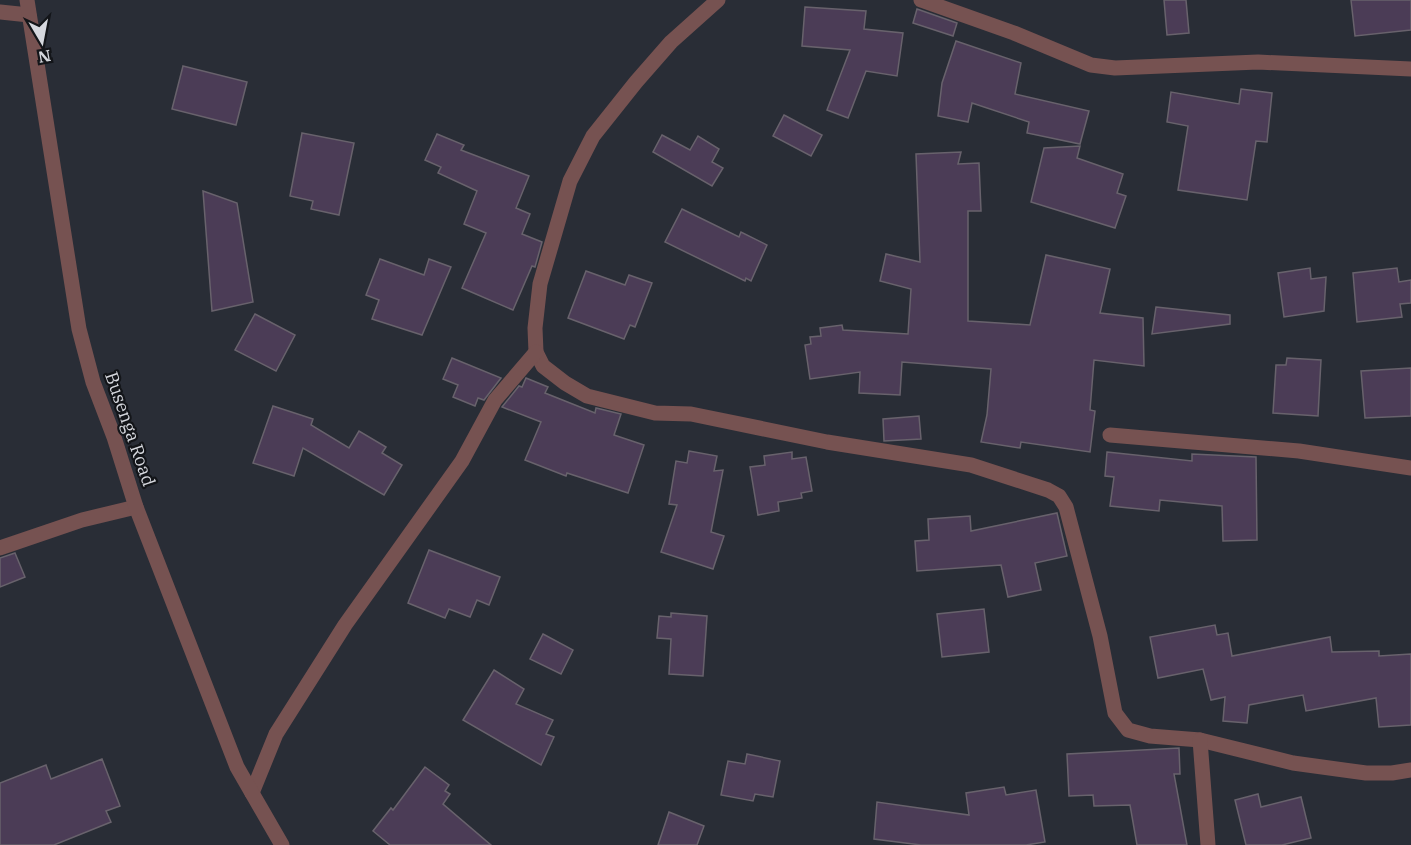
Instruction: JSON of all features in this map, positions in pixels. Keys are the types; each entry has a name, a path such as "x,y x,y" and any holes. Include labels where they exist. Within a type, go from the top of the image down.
{"street":[{"path":"718,0 671,42 636,82 593,136 574,172 540,284 535,328 536,352 543,366 565,384 587,396 655,413 691,414 827,442 971,465 1048,490 1059,496 1066,507 1100,636 1115,713 1128,730 1150,736 1200,740 1304,765 1366,773 1392,774 1411,770"},
{"path":"921,0 1014,33 1091,65 1115,68 1258,62 1411,69"},
{"path":"0,12 28,8"},
{"name":"Busenga Road","path":"28,8 79,329 93,382 114,437 136,507 237,767 282,845"},
{"path":"252,793 276,734 329,651 462,461 495,400 536,352"},
{"path":"1110,435 1299,451 1411,468"},
{"path":"0,548 82,520 136,507"},
{"path":"1200,740 1208,845"}],"building":[{"path":"1164,0 1186,0 1189,33 1167,35"},
{"path":"1351,0 1411,0 1411,30 1355,36"},
{"path":"805,7 866,11 864,29 903,33 897,76 866,71 848,118 827,110 850,50 802,46"},
{"path":"917,9 957,23 953,36 913,23"},
{"path":"956,41 1021,63 1015,94 1089,111 1080,144 1027,133 1029,122 972,103 968,122 938,116 942,83"},
{"path":"183,66 247,82 236,125 172,109"},
{"path":"1241,89 1272,93 1267,142 1256,141 1247,200 1178,190 1188,126 1167,122 1171,92 1239,104"},
{"path":"784,115 822,135 811,156 773,136"},
{"path":"302,133 354,143 339,215 311,209 313,201 290,196"},
{"path":"437,134 464,145 461,150 529,176 516,208 530,214 522,234 542,242 535,267 532,266 513,310 462,288 486,233 464,224 477,191 438,173 441,167 425,160"},
{"path":"662,135 690,150 698,136 719,149 712,162 723,168 712,186 653,152"},
{"path":"1080,146 1077,158 1123,174 1117,193 1126,196 1115,228 1031,202 1044,148"},
{"path":"961,152 958,164 979,163 981,211 968,211 968,321 1030,325 1046,255 1110,269 1100,313 1143,318 1144,366 1094,360 1090,410 1095,411 1090,452 1021,442 1020,448 981,442 987,415 991,369 902,362 900,395 859,393 860,372 810,379 805,345 811,344 810,337 821,336 820,328 842,325 843,330 908,334 911,289 880,281 886,254 920,262 916,154"},
{"path":"203,191 237,203 253,302 212,311"},
{"path":"682,209 739,237 741,232 767,245 751,281 746,278 745,281 665,242"},
{"path":"380,259 424,275 429,259 451,267 422,335 372,319 379,300 366,295"},
{"path":"1310,268 1311,279 1326,277 1324,311 1284,317 1278,273"},
{"path":"1397,268 1399,282 1411,280 1411,303 1400,304 1402,317 1357,322 1353,273"},
{"path":"586,271 625,285 629,275 652,283 635,327 630,325 624,339 568,318"},
{"path":"1156,307 1230,315 1230,324 1152,334"},
{"path":"255,314 295,335 276,371 235,350"},
{"path":"452,358 501,378 484,400 478,398 475,406 453,397 458,385 443,379"},
{"path":"1287,358 1321,360 1318,416 1273,413 1276,365 1286,365"},
{"path":"1411,368 1411,416 1365,418 1361,371"},
{"path":"526,378 548,387 545,393 595,413 596,408 621,414 614,435 644,445 628,493 567,473 566,476 525,460 541,422 502,407 519,386 522,387"},
{"path":"273,406 313,419 311,425 349,448 359,431 386,447 382,453 402,465 384,495 303,448 294,476 253,463"},
{"path":"919,416 921,439 884,441 883,419"},
{"path":"689,451 717,456 714,471 723,470 711,532 724,536 713,569 661,552 677,505 669,504 676,461 687,463"},
{"path":"792,452 792,459 806,457 812,491 801,493 802,498 778,502 779,511 758,515 750,467 765,465 764,456"},
{"path":"1107,452 1192,461 1192,454 1256,457 1257,540 1223,541 1222,506 1160,500 1159,511 1110,506 1114,477 1105,476"},
{"path":"1057,513 1067,556 1035,563 1041,590 1008,597 1001,565 917,571 915,541 929,540 928,519 970,516 971,531"},
{"path":"429,550 500,577 489,605 477,600 470,617 449,609 445,618 408,603"},
{"path":"15,553 25,577 0,587 0,558"},
{"path":"984,609 989,652 942,657 937,614"},
{"path":"671,613 707,616 703,676 669,674 671,639 657,638 659,616 671,617"},
{"path":"1215,625 1217,635 1228,633 1232,656 1330,637 1332,652 1379,651 1379,656 1411,654 1411,725 1379,727 1376,698 1306,711 1303,695 1249,705 1247,723 1223,721 1225,697 1211,700 1203,669 1158,678 1150,637"},
{"path":"543,634 573,650 561,674 530,659"},
{"path":"494,670 524,689 516,704 553,720 546,734 554,737 541,765 463,720"},
{"path":"1179,748 1180,774 1174,774 1187,845 1137,845 1130,805 1094,806 1093,795 1069,796 1067,754"},
{"path":"747,754 780,761 773,797 755,794 753,801 721,795 728,761 745,764"},
{"path":"102,759 120,806 106,811 111,822 54,845 0,845 0,783 46,765 51,779"},
{"path":"425,767 449,785 445,791 450,794 443,804 491,845 390,845 373,831 391,808 393,810"},
{"path":"1004,787 1006,795 1036,790 1045,842 1026,845 921,845 874,839 877,802 969,815 966,793"},
{"path":"1258,794 1261,807 1301,797 1311,838 1282,845 1246,845 1235,800"},
{"path":"669,812 704,826 697,845 658,845"}]}
